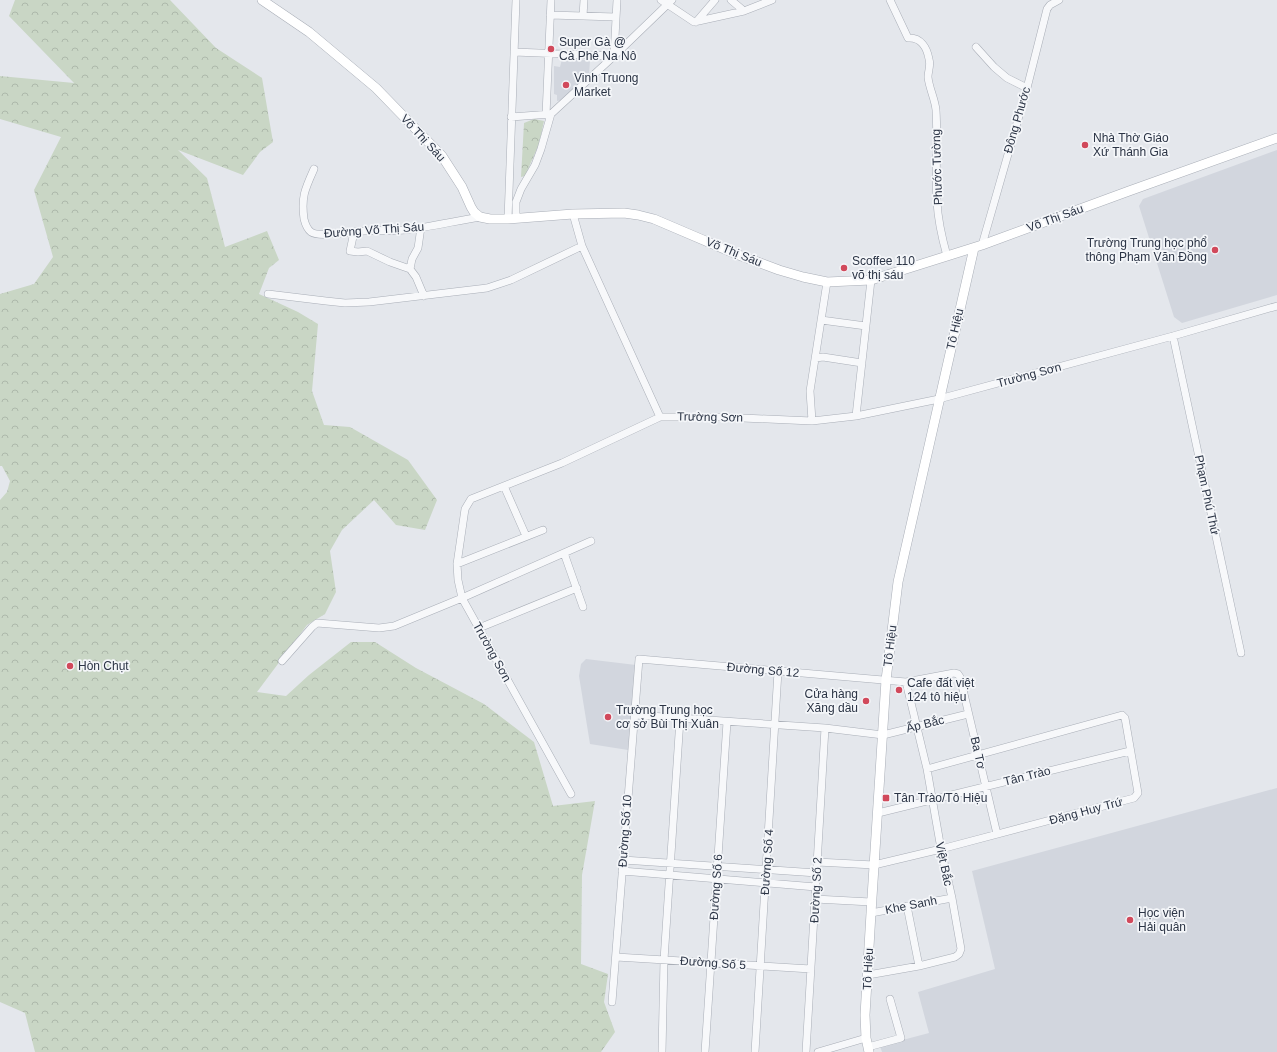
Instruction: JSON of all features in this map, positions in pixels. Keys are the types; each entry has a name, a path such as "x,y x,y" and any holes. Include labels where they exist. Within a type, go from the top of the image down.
{"main road":[{"name":"Võ Thị Sáu","path":"262,0 309,32 376,88 442,156 462,187 474,212 480,217 490,219 512,219 573,214 624,213 638,215 654,219 736,254 779,270 827,282 871,280 978,247 1277,138"},
{"name":"Tô Hiệu","path":"868,1046 865,1014 870,913 886,680 898,582 939,399 978,247"}],"street":[{"path":"512,219 511,117 516,0"},
{"path":"512,219 521,189 535,165 541,149 549,114 551,0"},
{"path":"583,16 584,0"},
{"path":"614,56 617,0"},
{"path":"661,0 670,2 691,21 696,22 744,11 768,1"},
{"path":"696,22 715,0"},
{"path":"731,0 744,11"},
{"name":"Phước Tường","path":"890,0 908,38 914,37 919,40 924,45 930,60 928,77 936,109 937,202 941,232 947,256"},
{"name":"Đông Phước","path":"978,247 1026,88 1047,10 1050,5 1059,0"},
{"path":"511,117 549,114 614,56 670,2"},
{"path":"550,15 616,17"},
{"path":"976,47 994,67 1007,78 1026,88"},
{"path":"514,52 614,56"},
{"name":"Đường Võ Thị Sáu","path":"314,169 303,198 305,222 310,232 323,235 403,230 480,217"},
{"path":"573,214 582,246 660,416"},
{"path":"410,269 412,260 418,248 421,227"},
{"path":"354,232 350,251 367,251 390,262 410,269 416,277 424,296"},
{"path":"268,294 345,303 369,302 487,288 511,280 582,246"},
{"path":"856,416 871,280"},
{"path":"812,421 810,391 827,282"},
{"name":"Trường Sơn","path":"571,794 462,598 458,580 457,564 466,506 471,499 579,455 660,416 812,421 856,416 939,399 1173,336 1277,306"},
{"path":"821,320 866,326"},
{"name":"Phạm Phú Thứ","path":"1173,336 1241,653"},
{"path":"816,358 823,357 862,363"},
{"path":"504,486 526,536"},
{"path":"457,564 543,530"},
{"path":"282,660 312,627 318,623 387,627 402,623 591,541"},
{"path":"564,553 583,607"},
{"path":"479,628 577,588"},
{"name":"Đường Số 12","path":"639,659 906,682 954,673 958,674"},
{"name":"Đường Số 10","path":"612,1002 639,659"},
{"name":"Đường Số 4","path":"755,1052 778,671"},
{"name":"Ba Tơ","path":"958,674 960,677 997,834"},
{"name":"Việt Bắc","path":"868,975 919,966 955,957 959,954 961,949 927,769 906,682"},
{"name":"Ấp Bắc","path":"882,735 968,714"},
{"name":"Đặng Huy Trứ","path":"818,862 874,865 1063,818 1134,798 1138,793 1125,718 1119,715 978,756 927,769"},
{"path":"634,716 825,728 882,735"},
{"path":"662,1052 664,960 680,718"},
{"name":"Đường Số 6","path":"705,1052 727,722"},
{"name":"Đường Số 2","path":"806,1052 825,728"},
{"name":"Tân Trào","path":"878,813 1130,751"},
{"path":"623,860 817,873"},
{"path":"622,871 816,887"},
{"name":"Khe Sanh","path":"870,913 952,898"},
{"path":"815,899 871,902"},
{"path":"907,906 919,966"},
{"name":"Đường Số 5","path":"616,957 811,969"},
{"path":"818,1052 868,1046 901,1038 890,999"}],"shaded area":[{"name":"Vinh Truong Market","path":"562,59 590,60 589,75 584,76 584,80 562,100 557,101 557,95 554,94 554,66 560,67"},
{"name":"Trường Trung học phổ thông Phạm Văn Đồng","path":"1277,150 1277,295 1182,323 1174,317 1139,206 1143,199"},
{"name":"Trường Trung học cơ sở Bùi Thị Xuân","path":"586,659 636,665 628,750 590,744 579,676 581,664"},
{"name":"Học viện Hải quân","path":"1277,788 1277,1052 882,1052 880,1046 929,1033 918,992 995,969 972,871"}],"green space":[{"path":"15,0 170,0 216,48 262,78 273,142 260,152 243,175 178,150 207,178 225,247 267,231 279,260 269,268 259,294 298,312 318,324 312,391 324,425 350,427 408,460 437,500 425,530 396,525 374,500 342,530 330,551 336,592 325,614 307,625 257,692 286,696 309,675 351,642 375,642 416,668 484,704 534,742 553,806 595,801 582,875 581,964 608,974 604,1002 615,1032 601,1052 35,1052 25,1013 0,1002 0,500 7,492 10,481 2,466 0,466 0,294 34,284 53,257 34,190 61,137 0,119 0,76 74,83 9,16"},
{"path":"534,119 544,121 539,144 525,176 521,177 524,123"}],"place":[{"name":"Super Gà @ Cà Phê Na Nô","path":"551,49"},
{"name":"Vinh Truong Market","path":"566,85"},
{"name":"Nhà Thờ Giáo Xứ Thánh Gia","path":"1085,145"},
{"name":"Trường Trung học phổ thông Phạm Văn Đồng","path":"1215,250"},
{"name":"Scoffee 110 võ thị sáu","path":"844,268"},
{"name":"Hòn Chụt","path":"70,666"},
{"name":"Cafe đất việt 124 tô hiệu","path":"899,690"},
{"name":"Cửa hàng Xăng dầu","path":"866,701"},
{"name":"Trường Trung học cơ sở Bùi Thị Xuân","path":"608,717"},
{"name":"Tân Trào/Tô Hiệu","path":"886,798"},
{"name":"Học viện Hải quân","path":"1130,920"}]}
